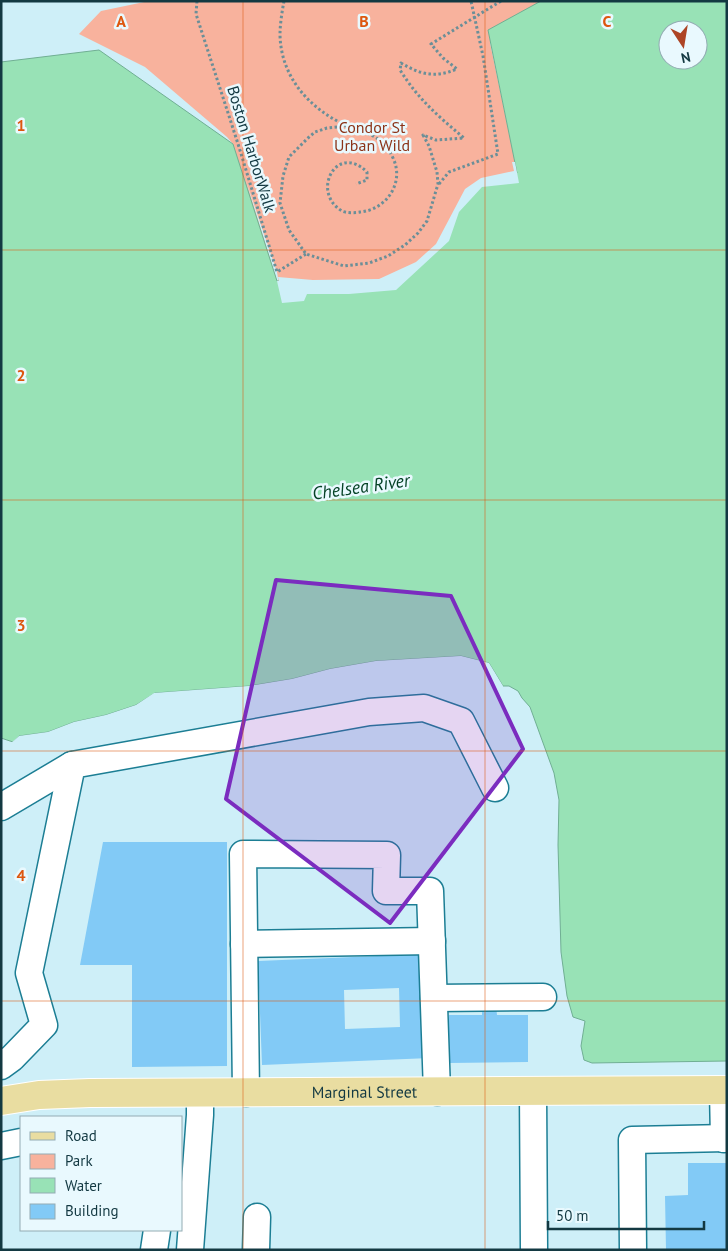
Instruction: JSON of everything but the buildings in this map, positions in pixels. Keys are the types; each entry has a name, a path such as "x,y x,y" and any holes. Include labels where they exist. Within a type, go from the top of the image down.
{"main road":[{"name":"Marginal Street","path":"3,1096 62,1093 725,1090"}],"street":[{"path":"1,807 72,765 369,712 424,708 460,721 495,788"},
{"path":"1,1066 12,1058 44,1025 29,973 72,765"},
{"path":"246,1093 243,854 387,855 386,891 430,891 437,1092"},
{"path":"244,944 432,941"},
{"path":"434,998 543,998"},
{"path":"632,1250 632,1140 725,1138 725,1090"},
{"path":"534,1091 534,1250"},
{"path":"190,1250 200,1093"},
{"path":"1,1146 20,1142"},
{"path":"256,1250 257,1217"},
{"path":"154,1250 156,1231"}],"path":[{"name":"Boston HarborWalk","path":"197,1 196,14 277,272 306,254 289,230 280,202 283,176 289,157 315,132 327,128 347,126"},
{"name":"Boston HarborWalk","path":"284,1 280,34 281,49 294,83 312,104 322,112 347,126 376,136 390,151 394,159 396,184 392,194 383,205 370,212 355,213 342,211 330,198 327,185 330,172 337,165 360,164 367,172 367,180 356,184"},
{"path":"438,184 449,172 498,154 483,56 471,1"},
{"path":"306,254 344,266 369,262 388,256 405,246 418,233 427,221 438,184 435,164 423,135 436,140 464,138 435,115 419,97 400,70 401,63 414,70 431,75 446,74 458,69 443,58 431,44 501,1"}],"highlighted area":[{"path":"276,580 451,596 523,749 390,923 226,799"}],"green space":[{"name":"Condor St Urban Wild","path":"149,1 691,1 490,43 537,265 282,303 277,272 245,178 277,281 1,84 233,144 145,67 79,34 101,11"}],"water":[{"name":"Chelsea River","path":"541,1 727,1 727,1061 592,1063 584,1060 581,1046 585,1021 573,1017 567,996 561,952 558,845 559,800 554,773 530,707 518,691 509,686 503,686 489,663 461,656 376,661 249,686 155,693 136,705 106,715 74,722 48,732 19,736 13,742 1,738 1,62 99,50 233,144 277,281 313,283 380,281 418,264 438,245 467,191 517,173 488,30"}],"pier":[{"path":"512,162 515,162 519,183 482,187 459,212 449,241 396,290 349,294 307,294 304,301 282,303 277,281 279,281 278,277 313,280 379,279 416,262 436,244 465,189 481,178 514,171"},
{"path":"461,656 489,663 503,686 500,686 487,666 461,659 376,663 330,671 293,682 249,689 155,695 137,707 107,717 75,724 49,734 20,739 14,744 10,744 19,736 48,732 74,722 106,715 136,705 154,693 249,686 376,661"}]}
